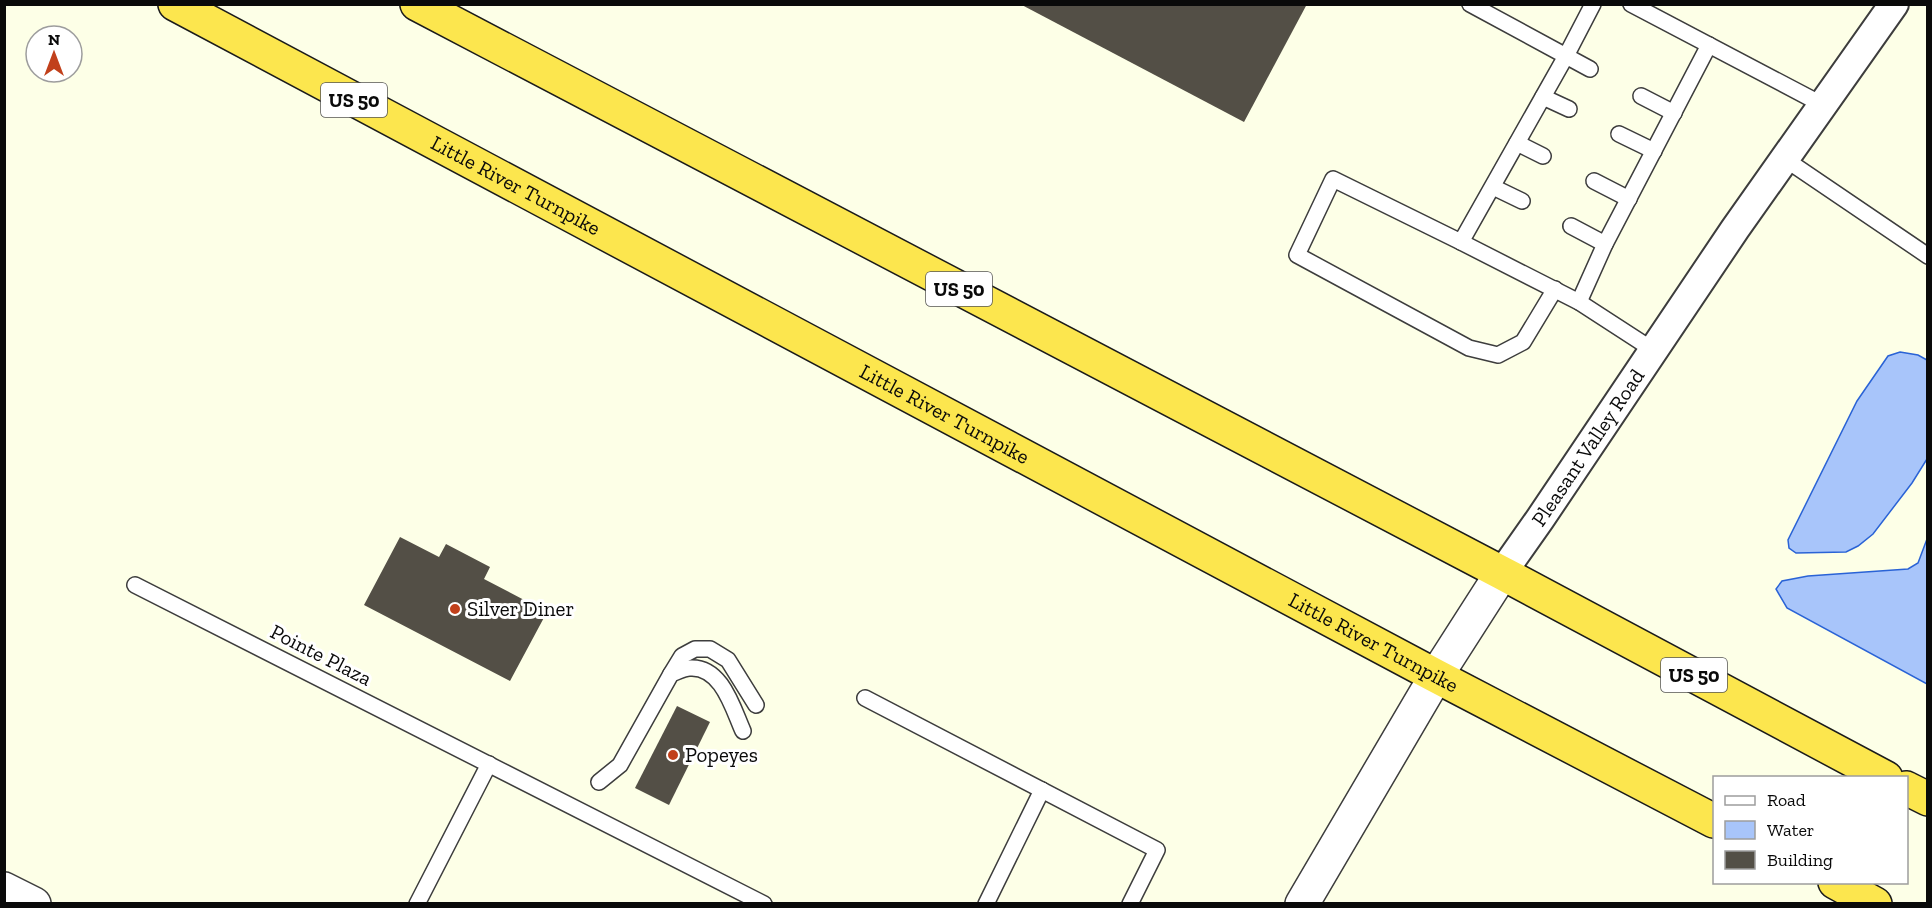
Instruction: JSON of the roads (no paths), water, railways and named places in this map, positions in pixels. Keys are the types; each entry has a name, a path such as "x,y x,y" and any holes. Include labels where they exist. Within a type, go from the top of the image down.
{"highway":[{"name":"Little River Turnpike","path":"175,4 1436,676 1713,820"},
{"name":"US 50","path":"417,4 1884,776"},
{"path":"1908,789 1928,799"},
{"path":"1838,884 1875,903"}],"street":[{"name":"Pleasant Valley Road","path":"1302,903 1436,676 1502,573 1653,350 1894,4"},
{"path":"4,888 34,903"}],"lane":[{"path":"1470,4 1590,69"},
{"path":"1461,242 1593,4"},
{"path":"1631,4 1823,105"},
{"path":"1579,302 1605,244 1710,45"},
{"path":"1641,96 1674,113"},
{"path":"1543,97 1569,109"},
{"path":"1619,135 1654,152"},
{"path":"1517,143 1544,156"},
{"path":"1785,159 1928,256"},
{"path":"1555,289 1523,342 1498,355 1469,348 1297,255 1333,179 1555,289 1653,350"},
{"path":"1594,181 1629,199"},
{"path":"1493,186 1522,201"},
{"path":"1571,226 1605,244"},
{"name":"Pointe Plaza","path":"135,585 764,903"},
{"path":"599,782 620,765 682,656 695,649 711,649 728,660 756,705"},
{"path":"671,674 690,668 703,670 716,678 724,689 743,731"},
{"path":"865,698 1157,850 1130,903"},
{"path":"417,903 489,764"},
{"path":"986,903 1042,790"}],"water":[{"path":"1900,352 1918,355 1927,360 1927,459 1912,483 1873,534 1858,546 1846,552 1796,553 1789,548 1788,540 1857,401 1888,356"},
{"path":"1927,539 1927,684 1787,608 1776,589 1782,581 1808,576 1908,569 1918,563"}],"place":[{"name":"Silver Diner","path":"455,609"},
{"name":"Popeyes","path":"673,755"}]}
